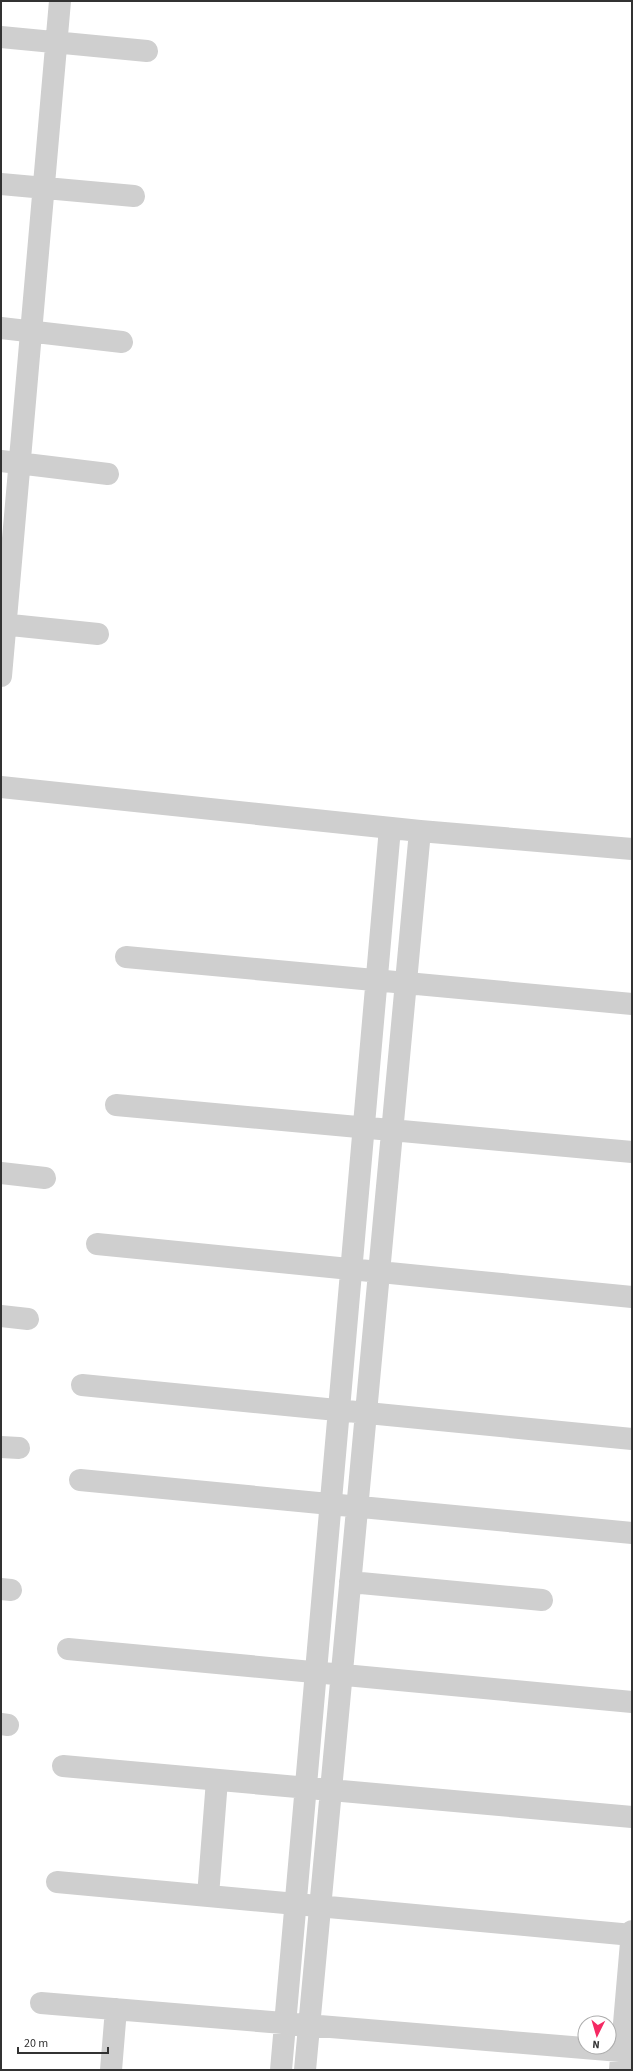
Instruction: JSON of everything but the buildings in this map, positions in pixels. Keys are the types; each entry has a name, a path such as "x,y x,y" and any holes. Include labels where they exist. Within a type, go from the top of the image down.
{"street":[{"path":"1,676 10,462 31,331 60,1"},
{"path":"1,37 146,51"},
{"path":"1,184 134,196"},
{"path":"1,328 122,342"},
{"path":"10,462 108,474"},
{"path":"3,624 98,634"},
{"path":"1,787 420,832 632,849"},
{"path":"281,2070 390,828"},
{"path":"305,2070 420,832"},
{"path":"126,957 632,1004"},
{"path":"116,1105 632,1152"},
{"path":"1,1173 45,1178"},
{"path":"97,1244 632,1297"},
{"path":"1,1316 28,1319"},
{"path":"82,1385 632,1439"},
{"path":"80,1480 632,1533"},
{"path":"350,1582 542,1600"},
{"path":"68,1648 632,1702"},
{"path":"63,1766 632,1818"},
{"path":"208,1896 217,1780"},
{"path":"57,1882 632,1935"},
{"path":"41,2003 309,2025 624,2058 632,1931"},
{"path":"111,2070 116,2009"}]}
